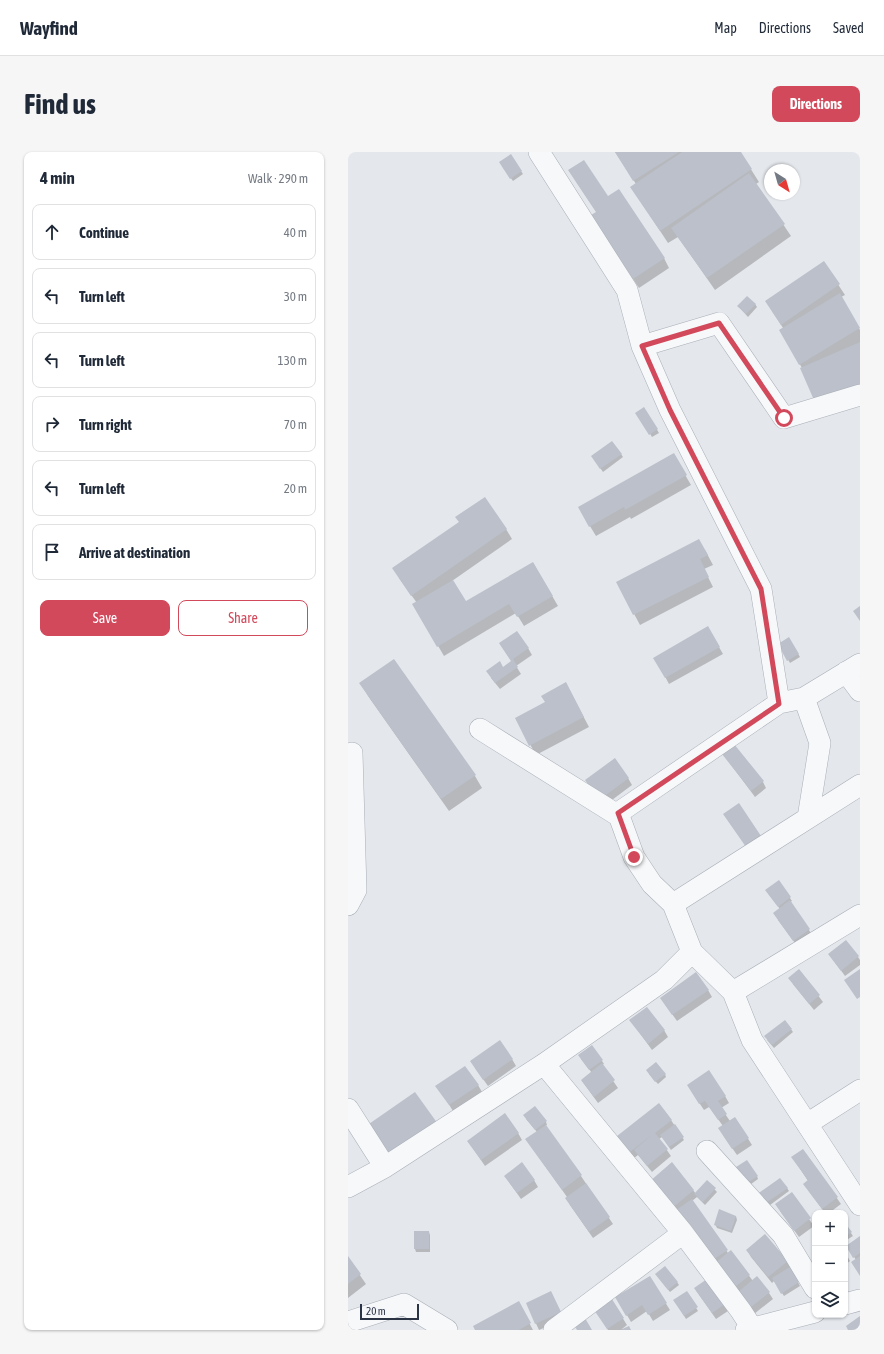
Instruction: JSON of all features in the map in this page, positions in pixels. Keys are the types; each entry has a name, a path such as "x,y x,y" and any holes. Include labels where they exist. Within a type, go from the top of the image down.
{"street":[{"path":"539,152 627,290 642,346 670,410 761,589 779,704"},
{"path":"642,346 719,323 784,418 860,395"},
{"path":"860,691 853,668 804,698 779,704 618,813 634,857 652,884 673,904 692,952 733,992 752,1040 860,1205"},
{"path":"804,698 820,742 808,818"},
{"path":"480,729 619,816"},
{"path":"348,905 356,890 352,753"},
{"path":"673,904 860,785"},
{"path":"733,992 860,915"},
{"path":"348,1188 544,1064 664,980 692,952"},
{"path":"544,1064 683,1233 741,1311 749,1329 812,1313"},
{"path":"807,1124 860,1090"},
{"path":"348,1109 385,1166"},
{"path":"707,1151 783,1235 812,1283"},
{"path":"554,1330 683,1233"},
{"path":"848,1303 860,1300"},
{"path":"348,1322 404,1304 447,1330"}],"building":[{"path":"615,152 679,152 633,181"},
{"path":"682,152 741,152 752,169 660,231 630,187"},
{"path":"511,154 522,171 510,179 499,162"},
{"path":"584,160 608,196 619,189 665,258 633,279 591,215 596,212 568,170"},
{"path":"749,173 764,194 764,200 768,200 785,224 707,278 671,228"},
{"path":"824,261 840,284 781,325 765,301"},
{"path":"840,293 860,328 799,365 779,330"},
{"path":"747,296 756,304 746,314 737,306"},
{"path":"860,342 860,388 817,407 800,368"},
{"path":"644,407 658,429 649,435 635,413"},
{"path":"612,441 622,454 600,469 591,456"},
{"path":"674,453 687,475 625,510 624,507 589,527 578,507"},
{"path":"485,497 507,529 411,596 392,568 459,522 455,517"},
{"path":"699,539 708,555 700,559 709,577 633,615 616,582"},
{"path":"533,562 553,596 517,617 509,604 437,647 412,604 453,580 466,601"},
{"path":"860,606 860,621 853,611"},
{"path":"708,626 720,647 665,678 653,658"},
{"path":"517,631 529,648 513,659 518,667 495,683 486,671 500,661 503,667 511,661 499,643"},
{"path":"789,637 799,654 787,661 778,644"},
{"path":"394,659 476,775 441,799 359,683"},
{"path":"566,682 584,717 529,746 515,718 545,702 541,696"},
{"path":"734,744 764,781 751,791 722,754"},
{"path":"615,758 629,778 599,800 585,780"},
{"path":"739,803 761,836 746,847 723,814"},
{"path":"779,880 791,897 778,907 765,890"},
{"path":"790,900 810,929 793,941 773,913"},
{"path":"846,940 859,956 841,971 828,954"},
{"path":"799,969 820,995 809,1004 788,978"},
{"path":"860,969 860,997 857,999 844,980"},
{"path":"696,972 709,990 672,1015 660,998"},
{"path":"647,1007 665,1030 648,1044 629,1020"},
{"path":"785,1020 792,1029 772,1045 764,1036"},
{"path":"500,1040 513,1059 483,1080 470,1061"},
{"path":"592,1045 603,1060 589,1070 578,1055"},
{"path":"656,1062 666,1074 655,1082 646,1070"},
{"path":"602,1063 615,1080 594,1097 581,1080"},
{"path":"465,1066 479,1085 449,1105 435,1086"},
{"path":"709,1070 726,1096 718,1101 727,1114 718,1120 705,1101 699,1104 687,1085"},
{"path":"415,1092 438,1124 389,1159 366,1126"},
{"path":"659,1103 672,1120 655,1133 668,1149 647,1166 634,1150 653,1134 625,1156 612,1140"},
{"path":"535,1106 547,1121 535,1130 523,1115"},
{"path":"505,1113 519,1133 481,1160 467,1141"},
{"path":"735,1117 749,1138 732,1149 718,1128"},
{"path":"675,1124 684,1137 669,1147 660,1135"},
{"path":"546,1125 582,1175 562,1190 525,1139"},
{"path":"803,1149 838,1197 822,1209 803,1184 808,1180 791,1157"},
{"path":"747,1160 758,1176 744,1185 733,1169"},
{"path":"522,1162 535,1180 517,1193 504,1176"},
{"path":"672,1162 694,1190 671,1209 649,1182"},
{"path":"780,1178 788,1188 763,1205 756,1195"},
{"path":"707,1180 716,1188 703,1202 694,1194"},
{"path":"586,1183 610,1217 589,1232 565,1198"},
{"path":"792,1192 811,1218 794,1231 775,1204"},
{"path":"692,1199 728,1250 711,1261 676,1210"},
{"path":"719,1209 736,1216 731,1231 714,1225"},
{"path":"848,1227 852,1232 848,1235"},
{"path":"414,1231 429,1231 429,1249 414,1249"},
{"path":"765,1234 788,1261 768,1277 746,1250"},
{"path":"860,1236 860,1253 853,1258 848,1249 848,1245"},
{"path":"731,1250 750,1275 735,1287 715,1263"},
{"path":"348,1256 361,1274 348,1284"},
{"path":"860,1256 860,1276 851,1262"},
{"path":"665,1266 678,1282 668,1290 655,1274"},
{"path":"790,1267 799,1282 781,1294 772,1278"},
{"path":"650,1276 667,1303 648,1315 642,1305 626,1316 615,1297"},
{"path":"757,1276 770,1292 750,1308 737,1293"},
{"path":"710,1277 728,1302 712,1313 694,1288"},
{"path":"551,1291 561,1312 535,1324 526,1303"},
{"path":"687,1291 698,1307 684,1316 673,1300"},
{"path":"610,1296 624,1318 607,1329 592,1307"},
{"path":"519,1301 531,1323 519,1330 475,1330 473,1326"},
{"path":"582,1313 592,1330 577,1330 571,1320"},
{"path":"860,1316 860,1330 848,1330 846,1326"},
{"path":"629,1326 631,1330 620,1330"}],"route":[{"path":"634,857 618,813 779,704 761,589 670,410 642,346 719,323 784,418"}]}
